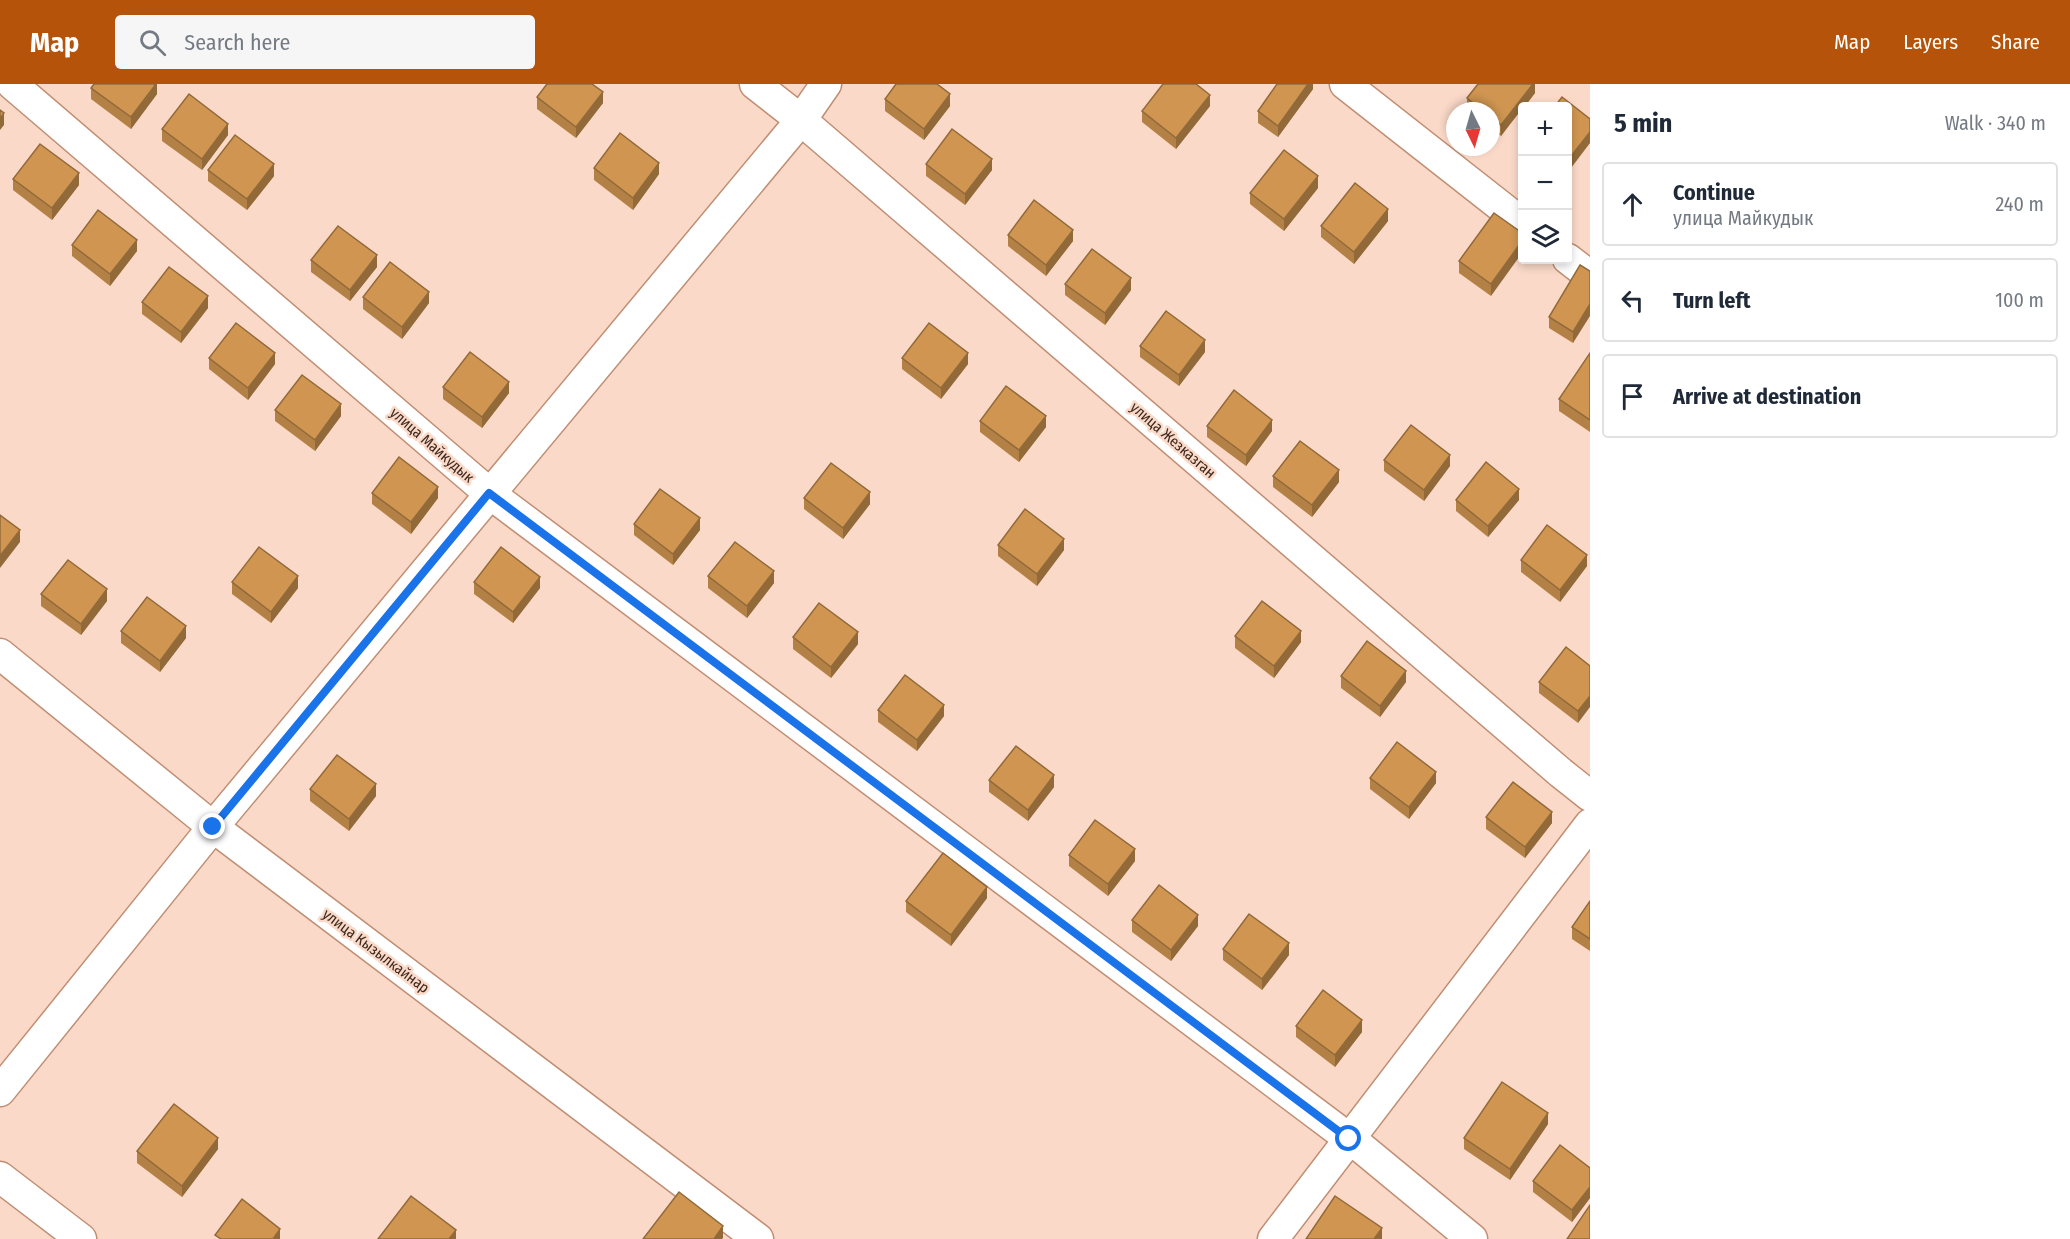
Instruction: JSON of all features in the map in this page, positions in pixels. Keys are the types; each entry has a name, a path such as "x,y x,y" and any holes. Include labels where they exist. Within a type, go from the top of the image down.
{"street":[{"name":"улица Майкудык","path":"12,84 489,493 1349,1139 1472,1239"},
{"name":"улица Жезказган","path":"755,84 801,120 1551,766 1590,796"},
{"path":"0,1091 213,827 801,120 826,84"},
{"path":"1346,84 1518,220"},
{"path":"1572,262 1590,276"},
{"name":"улица Кызылкайнар","path":"0,654 213,827 758,1239"},
{"path":"1273,1239 1590,824"},
{"path":"0,1177 81,1239"}],"building":[{"path":"94,84 156,84 131,117 91,88"},
{"path":"547,84 592,84 603,92 576,127 537,97"},
{"path":"896,84 937,84 950,94 924,129 885,99"},
{"path":"1163,84 1196,84 1210,95 1176,138 1142,111"},
{"path":"1277,84 1308,84 1278,126 1258,111"},
{"path":"1478,84 1533,84 1501,125 1500,102 1472,102 1467,98"},
{"path":"189,94 228,124 202,159 162,129"},
{"path":"1562,97 1568,102 1558,102"},
{"path":"1572,105 1590,119 1590,132 1572,155"},
{"path":"952,129 992,159 965,194 926,164"},
{"path":"620,133 659,163 633,198 594,168"},
{"path":"235,135 274,164 247,199 208,170"},
{"path":"40,144 79,173 52,208 13,179"},
{"path":"1284,150 1318,176 1284,219 1250,193"},
{"path":"1355,183 1388,209 1354,252 1321,226"},
{"path":"1034,200 1073,230 1046,265 1008,235"},
{"path":"98,210 137,240 110,274 72,245"},
{"path":"1494,213 1518,230 1518,247 1491,284 1459,261"},
{"path":"338,226 377,255 350,290 311,260"},
{"path":"1092,249 1131,278 1105,313 1065,284"},
{"path":"390,262 429,292 402,327 363,297"},
{"path":"1580,265 1590,271 1590,304 1573,332 1549,317"},
{"path":"169,267 208,296 181,332 142,302"},
{"path":"1166,311 1205,340 1179,375 1140,346"},
{"path":"236,323 275,353 248,388 209,358"},
{"path":"929,323 968,353 941,388 902,358"},
{"path":"470,352 509,382 482,417 443,387"},
{"path":"1590,353 1590,420 1559,399"},
{"path":"302,375 341,404 315,440 275,410"},
{"path":"1006,386 1046,416 1019,450 980,421"},
{"path":"1234,390 1272,420 1246,455 1207,426"},
{"path":"1411,425 1450,455 1424,490 1384,460"},
{"path":"1300,441 1339,470 1312,505 1273,476"},
{"path":"399,457 438,487 411,522 372,493"},
{"path":"1486,462 1519,489 1488,526 1456,500"},
{"path":"831,463 870,492 843,528 804,498"},
{"path":"660,489 700,518 673,554 634,524"},
{"path":"1025,509 1064,539 1037,574 998,545"},
{"path":"0,515 20,530 0,556"},
{"path":"1547,525 1587,555 1560,590 1521,560"},
{"path":"735,542 774,571 747,606 708,576"},
{"path":"259,547 298,576 271,612 232,582"},
{"path":"501,547 540,577 513,612 474,582"},
{"path":"68,560 107,589 81,624 41,594"},
{"path":"147,597 186,626 160,661 121,631"},
{"path":"1262,601 1301,631 1274,666 1235,636"},
{"path":"819,603 858,632 831,667 793,637"},
{"path":"1367,641 1406,671 1380,706 1341,676"},
{"path":"1566,647 1590,666 1590,696 1578,711 1539,682"},
{"path":"905,675 944,705 917,740 878,710"},
{"path":"1397,742 1436,772 1409,807 1370,778"},
{"path":"1016,746 1054,775 1028,810 989,780"},
{"path":"337,755 376,784 349,819 310,789"},
{"path":"1513,782 1552,812 1525,847 1486,817"},
{"path":"1095,820 1135,849 1108,884 1069,855"},
{"path":"943,853 987,887 951,935 906,901"},
{"path":"1159,885 1198,915 1171,950 1132,920"},
{"path":"1590,901 1590,939 1572,927"},
{"path":"1249,914 1289,943 1262,979 1223,949"},
{"path":"1323,990 1362,1020 1335,1055 1296,1026"},
{"path":"1502,1082 1548,1113 1510,1169 1464,1138"},
{"path":"174,1104 218,1138 182,1186 137,1151"},
{"path":"1560,1145 1590,1168 1590,1187 1572,1210 1533,1181"},
{"path":"679,1192 723,1226 714,1239 643,1239"},
{"path":"411,1196 456,1230 449,1239 378,1239"},
{"path":"1335,1196 1382,1228 1374,1239 1306,1239"},
{"path":"242,1199 280,1229 273,1239 221,1239 215,1235"},
{"path":"1590,1205 1590,1239 1567,1239"}],"route":[{"path":"213,827 489,493 1349,1139"}]}
